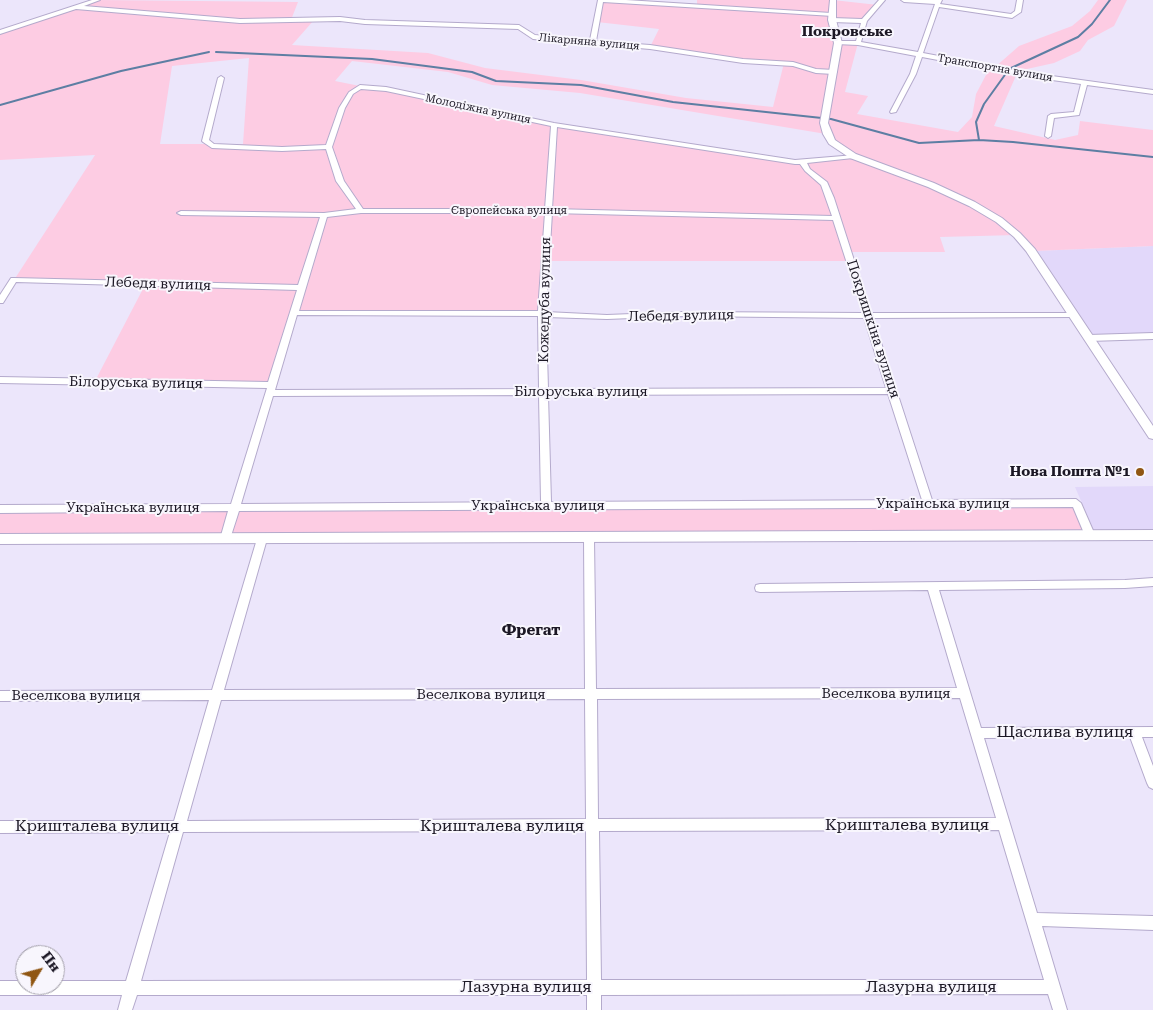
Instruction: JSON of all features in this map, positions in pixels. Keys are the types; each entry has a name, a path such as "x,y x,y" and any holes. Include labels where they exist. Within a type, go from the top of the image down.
{"street":[{"path":"0,32 97,0"},
{"path":"593,42 601,0 697,3 864,21"},
{"path":"833,0 832,17 838,43 825,112 826,134 832,142 853,156 963,200 999,220 1017,235 1030,250 1071,315 1089,338 1153,435"},
{"path":"858,43 864,21 882,0"},
{"path":"904,0 938,3 1012,16 1018,12 1020,0"},
{"path":"892,112 913,74 938,3"},
{"name":"Лікарняна вулиця","path":"75,7 231,20 314,20 519,27 533,37 650,47 743,61 793,64 816,71 834,72"},
{"name":"Транспортна вулиця","path":"838,43 858,43 1084,83 1153,92"},
{"path":"221,78 205,141 212,146 282,150 329,147 340,181 361,211"},
{"path":"1048,136 1051,116 1077,114 1084,83"},
{"name":"Молодіжна вулиця","path":"329,147 342,108 352,93 360,87 386,89 554,125 803,162 853,156"},
{"name":"Кожедуба вулиця","path":"546,506 542,314 554,125"},
{"name":"Покришкіна вулиця","path":"803,162 806,170 824,184 869,316 928,504"},
{"name":"Європейська вулиця","path":"181,213 324,215 361,211 548,211 836,218"},
{"path":"225,539 324,215"},
{"name":"Лебедя вулиця","path":"0,301 14,280 302,288"},
{"name":"Лебедя вулиця","path":"294,313 542,314 607,317 682,314 869,316 1071,315"},
{"path":"1089,338 1153,336"},
{"name":"Білоруська вулиця","path":"0,380 271,389 544,392 892,391"},
{"name":"Українська вулиця","path":"0,509 1076,503 1090,535"},
{"path":"0,539 589,538 1153,534"},
{"path":"589,538 594,1010"},
{"path":"125,1010 262,539"},
{"path":"760,588 1125,584 1153,582"},
{"path":"932,586 1060,1010"},
{"name":"Веселкова вулиця","path":"0,696 961,693"},
{"path":"1134,732 1153,783"},
{"name":"Щаслива вулиця","path":"976,733 1153,732"},
{"name":"Кришталева вулиця","path":"0,826 1004,824"},
{"path":"1032,919 1153,923"},
{"name":"Лазурна вулиця","path":"0,988 1053,987"}],"shaded area":[{"path":"97,0 298,2 291,20 314,20 292,45 428,53 485,68 581,80 686,98 773,107 784,63 760,63 650,47 659,29 597,22 601,0 697,6 697,0 833,0 878,5 864,21 832,20 838,43 858,43 845,92 868,96 857,114 958,132 972,117 976,94 986,75 1019,46 1072,26 1090,11 1098,0 1127,0 1114,26 1088,40 1080,51 1054,63 1018,71 994,126 1055,140 1078,135 1080,121 1153,130 1153,246 1035,251 1017,235 940,237 945,252 849,252 851,261 545,261 542,314 295,313 272,385 94,383 146,283 14,280 95,155 0,160 0,32","holes":["249,58 243,144 160,144 172,66","352,61 448,72 492,85 580,93 826,134 852,156 795,162 554,125 335,81"]},
{"path":"1153,246 1153,333 1091,335 1035,251"},
{"path":"1153,486 1153,530 1094,531 1075,487"},
{"path":"1076,503 1088,531 0,534 0,509"}],"waterway":[{"path":"1009,69 1078,37 1092,24 1110,0"},
{"path":"0,105 121,71 209,52"},
{"path":"216,52 372,59 472,72 496,81 581,85 673,102 831,119 919,143 979,140"},
{"path":"979,140 976,122 984,104 1007,72"},
{"path":"979,140 1153,157"}],"place":[{"name":"Нова Пошта №1","path":"1140,472"}],"district":[{"name":"Покровське","path":"847,32"},
{"name":"Фрегат","path":"531,631"}]}
